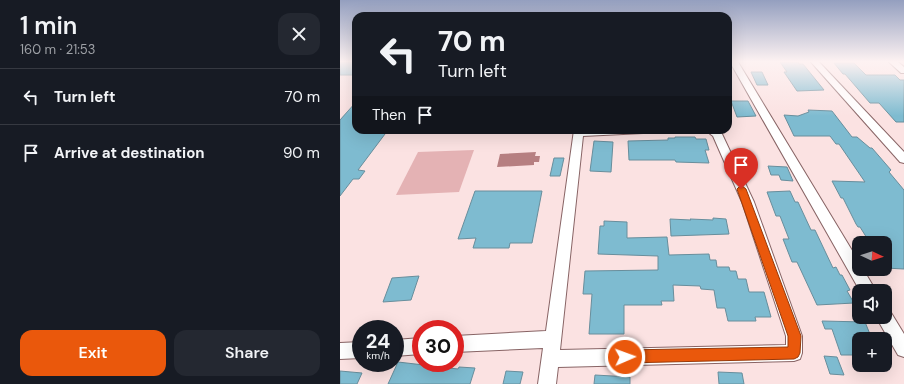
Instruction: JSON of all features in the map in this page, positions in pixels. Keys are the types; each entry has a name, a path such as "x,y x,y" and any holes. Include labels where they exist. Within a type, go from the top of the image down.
{"street":[{"path":"744,80 864,284"},
{"path":"831,80 904,159"},
{"path":"547,384 579,134"},
{"path":"550,359 794,353 794,336 748,202 717,134"},
{"path":"888,324 904,349"},
{"path":"464,344 552,339"},
{"path":"340,351 352,350"}],"shaded area":[{"path":"474,150 459,192 396,195 418,152"},
{"path":"536,152 535,156 540,156 539,162 534,162 534,165 497,167 500,154"}],"building":[{"path":"755,80 766,80 768,85 757,85"},
{"path":"789,80 816,80 824,90 797,91"},
{"path":"850,80 904,80 904,122 896,122 879,103 870,103"},
{"path":"732,101 748,101 756,116 737,117"},
{"path":"352,106 352,134 385,134 358,170 365,171 359,179 353,179 340,196 340,120"},
{"path":"808,110 832,111 852,137 857,137 872,148 891,170 889,172 904,190 904,269 892,268 892,236 866,236 860,227 856,224 843,198 841,198 832,181 865,182 839,144 836,144 830,136 794,136 784,115 798,116 809,112"},
{"path":"695,137 696,139 706,139 709,150 705,150 709,163 676,162 675,160 629,160 628,141 668,140 668,138"},
{"path":"594,141 613,142 611,172 590,171"},
{"path":"554,158 564,158 560,176 550,176"},
{"path":"768,166 787,167 793,181 781,180 779,175 771,175"},
{"path":"475,191 542,191 532,243 510,243 509,248 473,248 476,238 458,239"},
{"path":"790,191 795,202 798,202 811,230 815,230 833,268 836,267 840,275 842,275 850,290 847,291 852,300 852,303 817,305 797,262 792,262 783,239 789,239 780,216 776,216 767,192"},
{"path":"713,218 726,219 729,234 671,236 670,219 713,220"},
{"path":"604,221 627,222 627,238 667,237 669,255 709,254 710,260 716,260 717,267 729,267 730,271 736,271 738,279 746,279 749,292 764,292 771,317 755,317 756,321 728,321 725,308 717,308 714,290 701,289 700,286 673,285 674,301 661,301 662,305 624,305 624,334 589,334 592,294 583,294 585,271 658,270 658,256 598,254 600,226 604,226"},
{"path":"419,276 411,300 383,302 392,278"},
{"path":"822,321 852,322 852,324 866,324 869,332 852,332 852,355 841,355 832,329 825,329"},
{"path":"824,356 837,357 844,375 830,374"},
{"path":"404,363 412,364 412,372 464,372 464,367 475,368 470,384 388,384 393,372 404,372"},
{"path":"340,371 362,373 357,384 340,384"},
{"path":"506,371 523,372 520,384 503,384"},
{"path":"718,372 742,373 744,384 719,384"},
{"path":"595,375 630,377 630,384 594,384"}],"route":[{"path":"625,357 775,352 794,353 794,336 748,202 741,189"}]}
